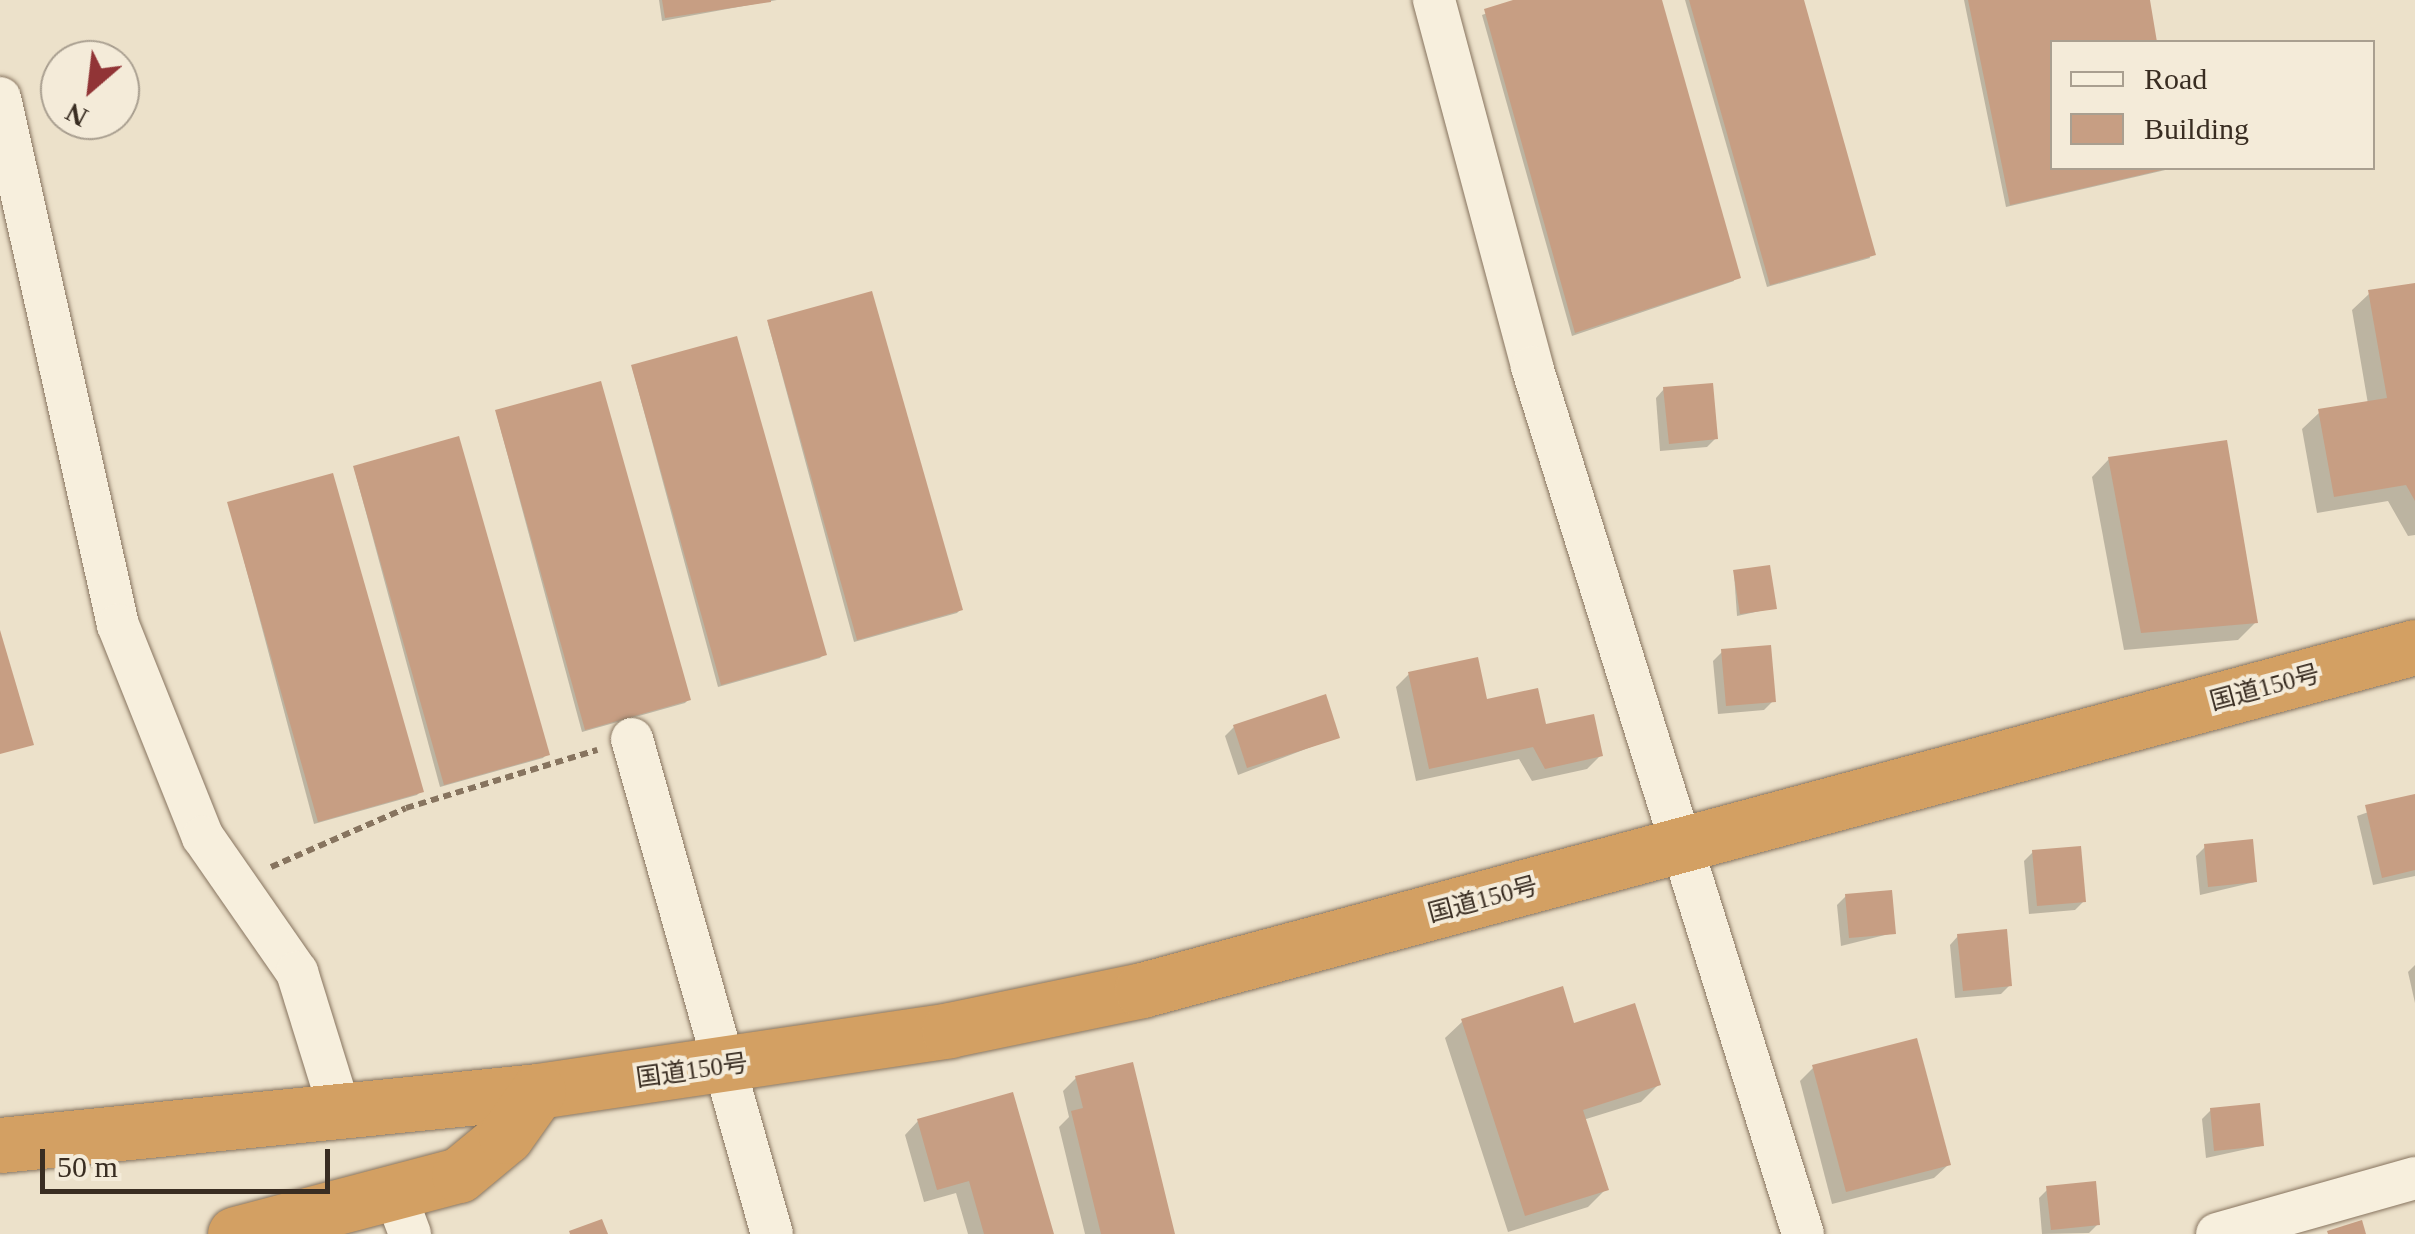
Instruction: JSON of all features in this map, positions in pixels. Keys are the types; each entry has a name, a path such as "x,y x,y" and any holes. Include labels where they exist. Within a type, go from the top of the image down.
{"highway":[{"name":"国道150号","path":"0,1145 538,1091 726,1068 1142,990 2415,646"},
{"path":"235,1234 402,1213 459,1175 506,1136 538,1091"}],"street":[{"path":"1434,0 1532,367 1803,1234"},
{"path":"0,98 118,625 202,837 297,972 340,1111"},
{"path":"632,739 772,1234"},
{"path":"2217,1234 2415,1178"}],"path":[{"path":"235,883 406,808 632,739"}],"building":[{"path":"662,0 771,0 771,2 665,18"},
{"path":"1513,0 1662,0 1741,278 1575,333 1484,9"},
{"path":"1689,0 1804,0 1876,255 1770,285"},
{"path":"1968,0 2150,0 2157,40 2050,40 2050,170 2162,170 2010,205"},
{"path":"2415,283 2415,501 2406,485 2334,497 2318,409 2387,398 2368,290"},
{"path":"872,291 963,610 857,640 767,320"},
{"path":"737,336 827,655 721,685 631,365"},
{"path":"601,381 691,700 585,730 495,410"},
{"path":"1713,383 1718,439 1669,444 1663,387"},
{"path":"459,436 550,755 444,785 353,466"},
{"path":"2227,440 2258,623 2141,633 2108,457"},
{"path":"333,473 424,792 318,822 227,502"},
{"path":"1770,565 1777,609 1740,614 1733,570"},
{"path":"0,630 34,745 0,754"},
{"path":"1771,645 1776,702 1726,706 1721,649"},
{"path":"1478,657 1487,699 1538,688 1546,724 1594,714 1603,756 1545,769 1533,747 1429,769 1408,672"},
{"path":"1326,694 1340,738 1247,768 1233,725"},
{"path":"2415,794 2415,870 2382,878 2365,805"},
{"path":"2253,839 2257,882 2208,887 2204,844"},
{"path":"2081,846 2086,902 2037,906 2032,850"},
{"path":"1892,890 1896,934 1849,938 1845,894"},
{"path":"2007,929 2012,986 1963,991 1957,934"},
{"path":"1563,986 1574,1023 1635,1003 1661,1085 1583,1110 1609,1190 1525,1216 1461,1019"},
{"path":"1917,1038 1951,1165 1846,1192 1812,1065"},
{"path":"1133,1062 1175,1234 1101,1234 1071,1111 1083,1108 1075,1076"},
{"path":"1013,1092 1054,1234 984,1234 969,1181 937,1190 917,1119"},
{"path":"2260,1103 2264,1146 2214,1151 2210,1108"},
{"path":"2096,1181 2100,1225 2051,1230 2046,1186"},
{"path":"602,1219 608,1234 570,1234 569,1231"},
{"path":"2362,1220 2366,1234 2328,1234 2327,1231"}]}
